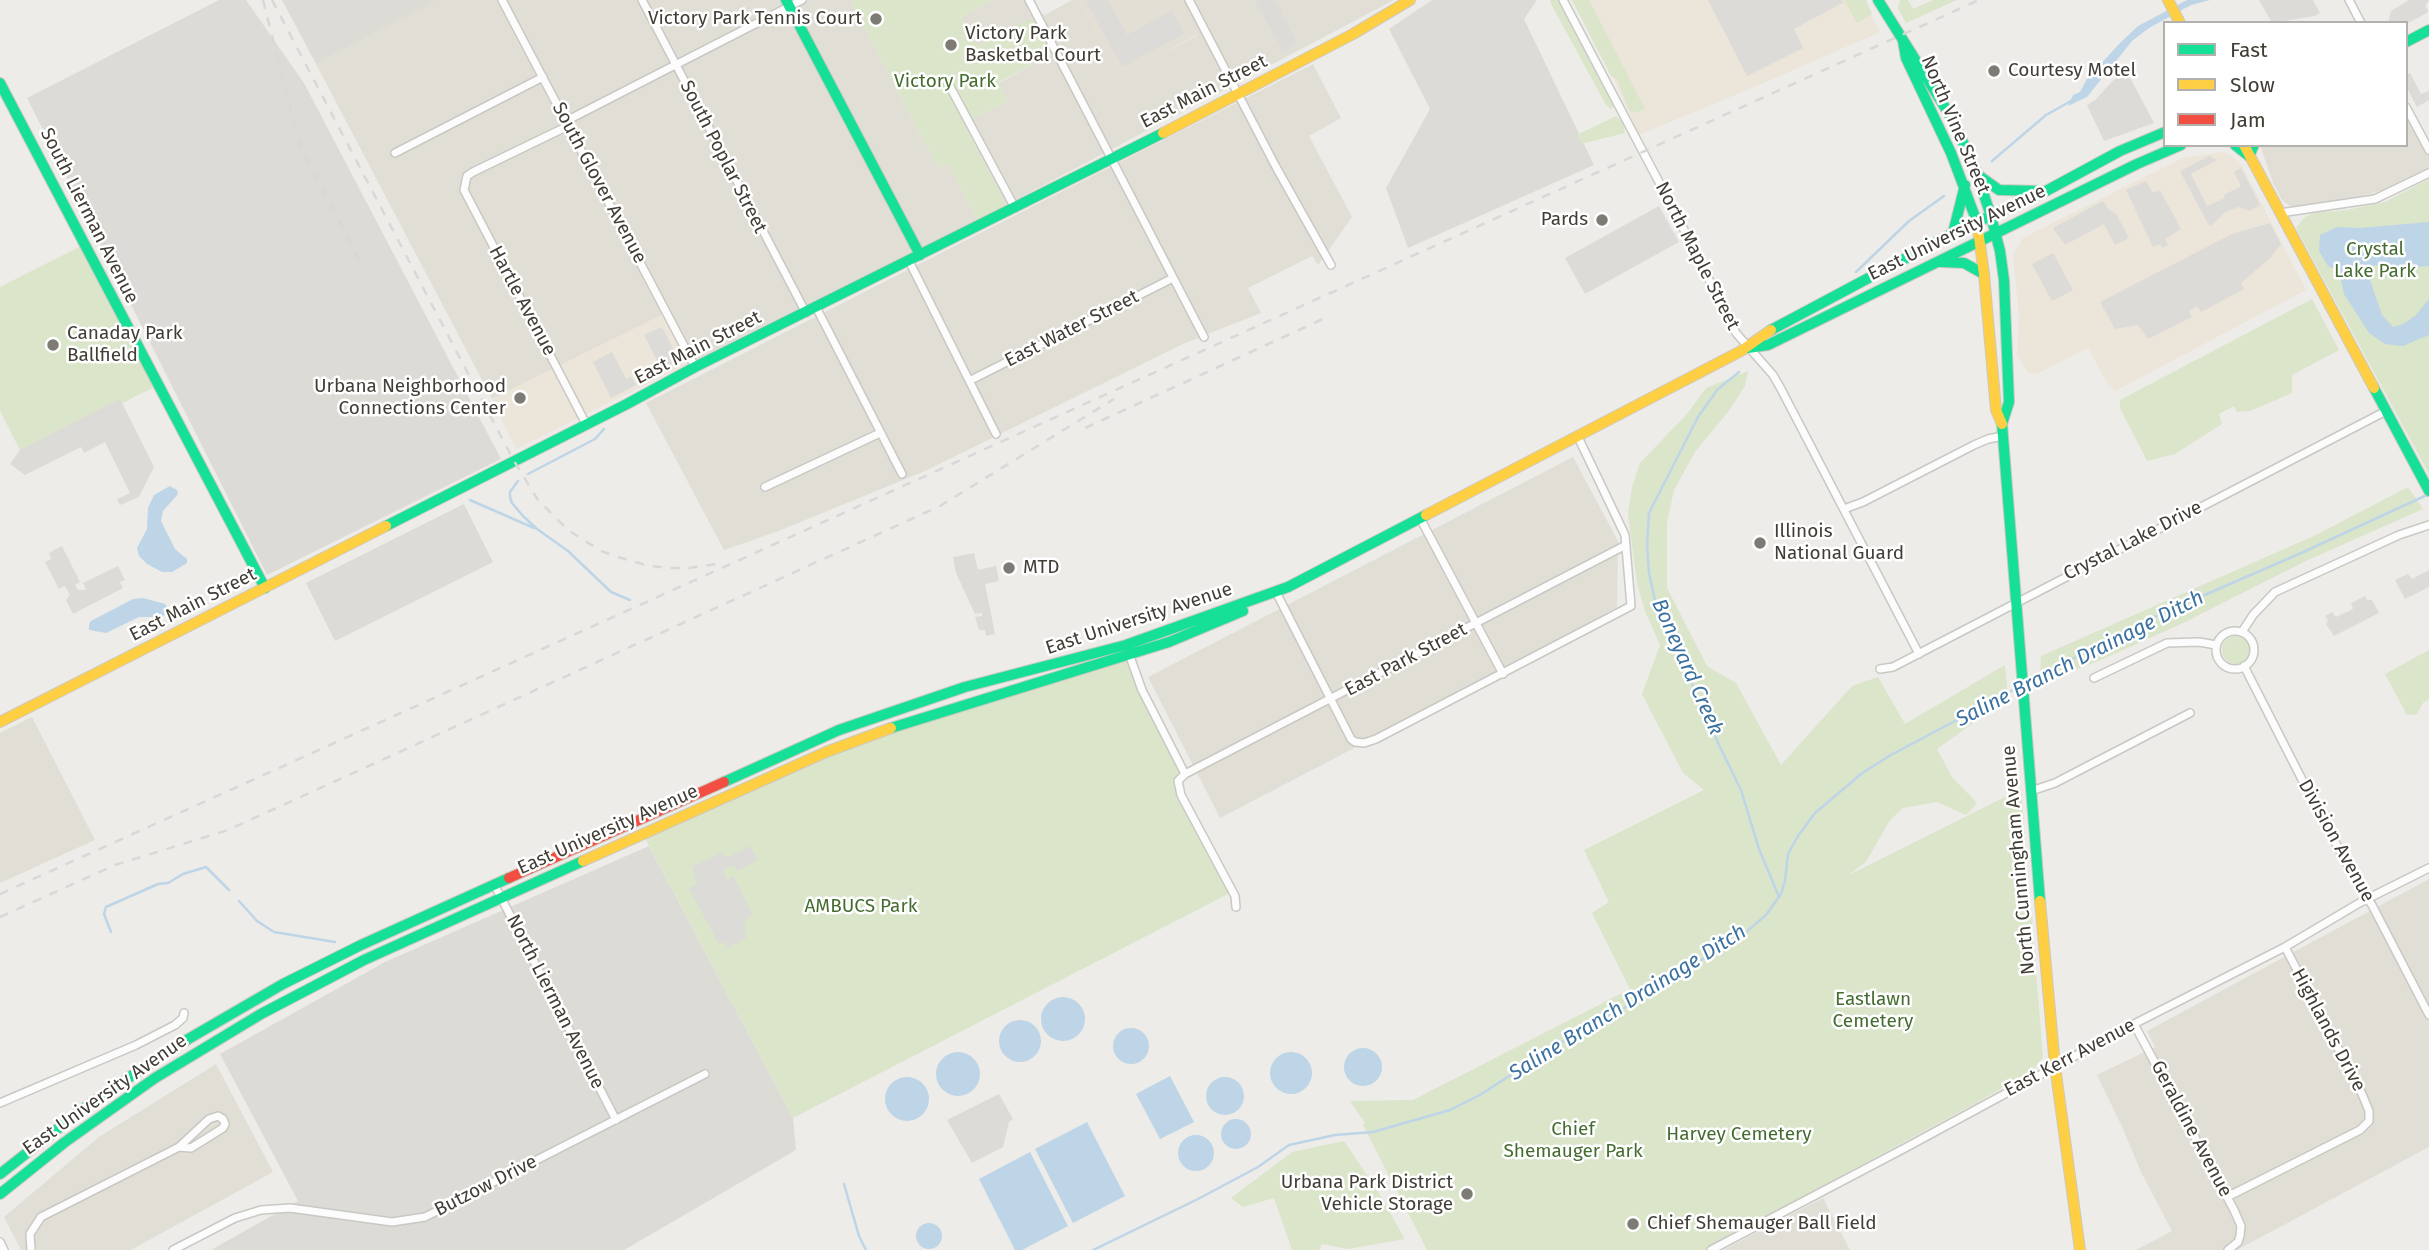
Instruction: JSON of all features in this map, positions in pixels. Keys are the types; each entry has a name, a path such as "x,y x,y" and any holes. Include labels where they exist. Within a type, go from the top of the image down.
{"main road":[{"name":"East Main Street","path":"0,723 695,367 1112,160 1353,34 1410,0"},
{"name":"North Vine Street","path":"1878,0 1950,116 1978,175 1991,216"},
{"path":"2168,0 2178,19"},
{"path":"788,3 920,255"},
{"path":"2408,41 2429,30"},
{"name":"North Vine Street","path":"1903,41 1906,58 1965,185 1977,222"},
{"name":"South Lierman Avenue","path":"0,83 265,588"},
{"name":"East University Avenue","path":"1,1193 108,1110 219,1037 346,969 776,773 850,743 930,714 1128,650 1276,592 1748,348 1761,335 1953,233 2046,191 2120,151 2163,133"},
{"name":"East University Avenue","path":"1748,348 1768,345 2137,163 2176,147"},
{"path":"2251,150 2280,213 2429,491"},
{"path":"1978,175 2000,190 2046,191"},
{"path":"1953,233 1965,185"},
{"name":"North Cunningham Avenue","path":"1991,216 1997,234 2004,280 2009,402 2002,424"},
{"name":"North Cunningham Avenue","path":"1977,222 1996,410 2002,424 2055,1066 2081,1250"},
{"path":"1938,261 1965,263 1984,274"},
{"name":"East University Avenue","path":"0,1174 129,1077 224,1017 360,945 844,728 965,687 1128,650"}],"street":[{"name":"South Glover Avenue","path":"502,0 695,367"},
{"name":"South Poplar Street","path":"642,0 806,313"},
{"path":"567,123 788,3 802,0"},
{"path":"1029,0 1204,337"},
{"path":"1189,0 1331,265"},
{"name":"North Maple Street","path":"1563,0 1736,333 1775,379 1919,653"},
{"path":"2349,0 2360,21"},
{"path":"396,153 543,77"},
{"path":"948,83 1015,208"},
{"path":"2408,111 2429,150"},
{"name":"Hartle Avenue","path":"567,123 467,176 464,190 586,424"},
{"path":"2280,213 2375,199 2429,173"},
{"path":"909,261 996,434"},
{"name":"East Water Street","path":"971,380 1173,278"},
{"path":"816,307 902,474"},
{"name":"Crystal Lake Drive","path":"1880,669 1893,667 2386,411"},
{"path":"765,487 880,433"},
{"path":"1844,509 1981,442 2003,436"},
{"path":"1276,592 1349,736 1355,742 1367,743 1503,674 1631,606 1626,545 1621,526 1578,437"},
{"path":"1420,518 1503,674"},
{"path":"2242,632 2253,615 2275,592 2399,535 2429,525"},
{"name":"East Park Street","path":"1185,774 1626,545"},
{"path":"2229,632 2242,632 2251,640 2254,652 2249,663 2232,669 2226,667 2217,658 2216,645 2219,639 2229,632"},
{"path":"2094,678 2168,643 2199,642 2216,645"},
{"path":"1128,650 1142,690 1185,774 1178,781 1181,795 1235,896 1236,907"},
{"name":"Division Avenue","path":"2244,666 2316,807 2429,1015"},
{"path":"2031,791 2055,783 2190,713"},
{"name":"East Kerr Avenue","path":"1711,1250 2134,1024 2285,947 2429,867"},
{"name":"North Lierman Avenue","path":"494,884 616,1120"},
{"name":"Highlands Drive","path":"2227,1197 2360,1130 2369,1121 2369,1111 2362,1094 2285,947"},
{"path":"0,1103 136,1045 175,1025 183,1018 184,1013"},
{"name":"Geraldine Avenue","path":"2134,1024 2241,1226 2238,1242 2228,1250"},
{"name":"Butzow Drive","path":"173,1250 235,1218 261,1210 289,1208 392,1222 425,1216 705,1074"},
{"path":"32,1250 30,1234 41,1217 179,1147 209,1119 218,1116 223,1119 223,1128 191,1148 179,1147"},
{"path":"0,1203 1,1193"},
{"path":"0,1242 4,1250"}],"shaded area":[{"path":"219,0 246,0 304,83 501,459 267,575 27,98"},
{"path":"282,0 432,0 433,2 316,64"},
{"path":"432,0 850,0 938,168 948,164 977,220 687,364 662,315 492,399 316,64"},
{"path":"994,0 1025,0 1032,13 1045,15 1072,0 1078,0 1120,76 1198,35 1179,0 1394,0 1006,205 964,124 1008,101 999,83 1053,54 977,47 961,17"},
{"path":"1078,0 1179,0 1198,34 1120,77"},
{"path":"1108,0 1127,35 1172,10 1184,34 1122,67 1086,1"},
{"path":"1255,0 1275,0 1297,43 1283,51"},
{"path":"1432,0 1537,0 1524,19 1594,165 1408,248 1386,188 1430,109 1389,29"},
{"path":"1579,0 1863,0 1880,32 1639,135"},
{"path":"1708,0 1844,2 1794,29 1803,48 1747,76"},
{"path":"2259,0 2313,0 2320,13 2315,16 2271,21"},
{"path":"2409,0 2429,0 2425,6 2427,13 2408,23 2388,21 2391,11"},
{"path":"1313,64 1341,118 1309,136 1352,217 1318,265 1312,256 1248,288 1261,313 1183,344 925,471 776,532 724,550 646,403"},
{"path":"2125,68 2154,123 2104,141 2087,105"},
{"path":"2410,73 2421,94 2429,91 2429,100 2417,107 2408,90"},
{"path":"2408,119 2429,156 2429,168 2391,188 2297,208 2282,200 2261,147 2408,147"},
{"path":"2222,152 2241,164 2306,290 2115,391 2108,385 2088,348 2039,373 2027,372 2017,355 2019,317 2013,254 2023,238 2183,158"},
{"path":"2209,156 2217,160 2191,174 2207,206 2225,198 2224,195 2241,186 2234,172 2241,168 2260,205 2250,211 2238,207 2224,213 2211,226 2208,224 2180,171"},
{"path":"2146,181 2153,193 2160,190 2181,229 2165,239 2168,245 2162,248 2160,244 2153,247 2126,190"},
{"path":"185,197 234,293 156,333 107,237"},
{"path":"2103,201 2108,209 2116,214 2129,238 2115,245 2104,224 2065,245 2053,228"},
{"path":"1659,206 1679,242 1585,294 1565,258"},
{"path":"2270,223 2281,244 2270,258 2241,283 2244,289 2201,312 2197,306 2189,311 2192,317 2148,339 2138,325 2115,329 2100,302 2232,234"},
{"path":"2053,253 2073,290 2052,301 2032,264"},
{"path":"662,315 687,364 516,449 492,399"},
{"path":"662,327 679,360 661,369 644,335"},
{"path":"262,346 294,409 215,449 183,386"},
{"path":"612,352 626,379 631,377 636,385 611,398 593,362"},
{"path":"120,399 154,467 139,497 120,505 117,499 130,493 105,442 84,453 81,447 25,475 10,464 20,450"},
{"path":"1573,457 1618,541 1617,607 1500,672 1220,818 1148,677"},
{"path":"464,504 493,562 335,641 306,583"},
{"path":"62,546 80,582 75,585 78,590 86,590 83,583 118,566 125,580 120,582 123,588 73,614 66,600 70,595 64,586 59,589 45,562 51,559 49,553"},
{"path":"974,553 978,570 996,566 999,581 985,584 995,634 986,636 985,630 979,630 975,617 982,616 982,613 975,614 956,573 953,557"},
{"path":"2429,570 2429,587 2405,599 2395,580 2408,574 2412,579"},
{"path":"2365,596 2367,600 2372,600 2379,613 2334,636 2326,624 2328,621 2325,616 2332,612 2336,617 2353,609 2351,603"},
{"path":"32,717 95,840 0,883 0,733"},
{"path":"649,846 793,1118 796,1150 624,1250 211,1250 298,1201 220,1054 385,962"},
{"path":"750,846 758,860 737,871 735,866 725,869 727,880 733,876 753,915 746,919 746,938 728,948 725,942 719,944 689,888 697,884 692,867 723,852 725,857 729,857"},
{"path":"2429,879 2429,1147 2237,1250 2136,1250 2172,1231 2141,1172 2097,1075 2155,1047 2147,1031"},
{"path":"621,1046 637,1078 654,1069 661,1083 623,1103 599,1057"},
{"path":"216,1064 273,1172 131,1250 21,1250 4,1217 99,1137"},
{"path":"999,1094 1013,1119 1009,1122 1003,1147 972,1163 947,1120"},
{"path":"1823,1198 1850,1250 1723,1250"}],"green space":[{"name":"Victory Park","path":"850,0 994,0 961,17 977,46 1034,17 1053,54 999,82 1008,101 964,124 1006,205 977,220 948,164 938,168"},
{"path":"1551,0 1559,0 1565,10 1614,102 1613,108 1610,109 1605,103"},
{"path":"1572,0 1589,0 1645,109 1634,113 1629,110 1617,79 1611,76"},
{"path":"1844,0 1866,0 1872,14 1857,23"},
{"path":"1900,0 1908,0 1913,9 1933,0 1957,0 1906,23 1898,8"},
{"path":"1616,116 1623,122 1625,133 1581,144 1577,135"},
{"name":"Crystal Lake Park","path":"2429,179 2429,474 2296,228 2305,217 2314,213 2385,202"},
{"path":"81,246 154,387 22,454 0,411 0,287"},
{"path":"2312,299 2339,350 2292,375 2292,393 2250,411 2237,412 2234,406 2219,414 2222,424 2175,454 2147,461 2120,408 2120,400"},
{"path":"1748,371 1745,386 1728,412 1695,452 1674,490 1667,523 1667,588 1707,666 1736,683 1781,765 1852,686 1878,677 1905,724 2005,665 2008,698 1937,749 1952,777 1977,803 1966,815 1937,802 1903,808 1890,820 1866,862 1847,876 2021,789 2043,1057 2033,1070 1815,1190 1816,1195 1711,1250 1427,1250 1363,1125 1365,1123 1350,1101 1413,1100 1630,989 1592,913 1609,902 1584,850 1704,790 1683,773 1642,694 1660,645 1645,611 1637,583 1628,514 1632,487 1640,463 1687,414 1706,388"},
{"path":"2408,487 2423,509 2308,560 2183,623 2101,660 2040,683 2041,656 2316,535"},
{"path":"2236,636 2246,640 2250,650 2246,660 2236,664 2226,660 2222,650 2226,640"},
{"path":"2429,650 2429,699 2423,703 2417,714 2407,715 2385,674"},
{"name":"AMBUCS Park","path":"1130,655 1142,690 1185,774 1178,781 1230,893 793,1118 643,834 826,752"},
{"path":"1344,1141 1377,1190 1405,1239 1348,1249 1322,1244 1319,1250 1292,1250 1274,1198 1243,1207 1231,1198 1292,1152"}],"water":[{"path":"2187,0 2210,0 2191,5 2149,28 2132,41 2087,97 2068,106 2073,95 2080,92 2087,79 2138,26"},
{"path":"2429,222 2429,266 2388,269 2375,265 2368,274 2382,315 2393,327 2415,316 2429,299 2429,335 2403,346 2385,344 2369,333 2344,294 2339,271 2328,266 2319,251 2320,235 2337,227 2360,228"},
{"path":"170,486 177,490 178,494 163,511 161,521 175,549 187,559 187,563 172,572 162,572 147,564 139,556 137,548 147,529 148,508 154,495"},
{"path":"143,598 165,604 168,608 167,614 160,617 139,617 106,633 89,630 91,621 133,599"},
{"path":"1063,997 1078,1004 1085,1019 1078,1034 1063,1041 1048,1034 1041,1019 1048,1004"},
{"path":"1020,1020 1035,1026 1041,1041 1035,1056 1020,1062 1005,1056 999,1041 1005,1026"},
{"path":"1131,1028 1144,1033 1149,1046 1144,1059 1131,1064 1118,1059 1113,1046 1118,1033"},
{"path":"1363,1048 1376,1054 1382,1067 1376,1080 1363,1086 1350,1080 1344,1067 1350,1054"},
{"path":"958,1052 967,1053 974,1058 979,1065 979,1083 974,1090 967,1095 958,1096 949,1095 942,1090 937,1083 936,1074 937,1065 942,1058 949,1053"},
{"path":"1291,1052 1306,1058 1312,1073 1306,1088 1291,1094 1276,1088 1270,1073 1276,1058"},
{"path":"1170,1076 1194,1122 1160,1139 1136,1094"},
{"path":"907,1077 916,1078 923,1083 928,1090 928,1108 923,1115 916,1120 907,1121 898,1120 891,1115 886,1108 885,1099 886,1090 891,1083 898,1078"},
{"path":"1225,1077 1238,1083 1244,1096 1238,1109 1225,1115 1212,1109 1206,1096 1212,1083"},
{"path":"1236,1119 1247,1123 1251,1134 1247,1145 1236,1149 1225,1145 1221,1134 1225,1123"},
{"path":"1087,1122 1125,1196 1073,1223 1035,1149"},
{"path":"1196,1135 1209,1140 1214,1153 1209,1166 1196,1171 1183,1166 1178,1153 1183,1140"},
{"path":"1030,1152 1068,1226 1022,1250 1015,1250 979,1179"},
{"path":"929,1223 938,1227 942,1236 938,1245 929,1249 920,1245 916,1236 920,1227"}],"waterway":[{"name":"Boneyard Creek","path":"1992,161 2046,115 2071,101"},
{"name":"Boneyard Creek","path":"1856,272 1909,221 1944,196"},
{"name":"Boneyard Creek","path":"1739,372 1717,390 1698,417 1649,513 1649,573 1655,600 1741,790 1759,849 1779,897"},
{"path":"528,474 595,439 604,429"},
{"path":"518,481 510,492 510,497 523,516 568,551 611,592 630,600"},
{"name":"Saline Branch Drainage Ditch","path":"2026,683 2154,617 2429,494"},
{"path":"470,500 534,528"},
{"name":"Saline Branch Drainage Ditch","path":"1093,1250 1258,1167 1289,1145 1335,1135 1373,1132 1450,1110 1480,1095 1555,1046 1646,996 1685,969 1738,939 1766,915 1781,894 1788,854 1798,836 1815,813 1861,774 1889,756 2021,686"},
{"path":"111,932 104,914 106,907 158,884 168,883 183,874 206,867 229,890"},
{"path":"239,901 257,921 274,932 335,942"},
{"path":"844,1184 859,1236 866,1250"}],"railway":[{"path":"263,0 299,143 359,260"},
{"path":"272,0 514,461 538,500 568,530 601,551 649,566 689,568 717,564"},
{"path":"0,894 1979,0"},
{"path":"1085,428 1325,318"},
{"path":"0,917 115,865 228,830 940,506 1114,399"}],"traffic: fast":[{"path":"786,0 920,255"},
{"path":"1878,0 1951,117 1975,168 1991,216"},
{"path":"2408,41 2429,30"},
{"path":"1903,41 1906,58 1951,153 1977,222"},
{"path":"0,83 265,588"},
{"path":"386,526 695,367 1163,133"},
{"path":"1771,330 1953,233 2046,191 2120,151 2163,133"},
{"path":"1748,348 1768,345 2176,147"},
{"path":"2238,147 2249,156 2253,147"},
{"path":"1978,175 1999,190 2043,191"},
{"path":"1953,233 1965,185"},
{"path":"1991,216 2004,280 2009,402 2002,424 2040,901"},
{"path":"1941,262 1964,263 1984,274"},
{"path":"2374,388 2429,491"},
{"path":"724,782 839,730 965,687 1126,645 1288,587 1426,515"},
{"path":"891,728 1169,642 1243,611"},
{"path":"0,1194 65,1142 155,1078 261,1014 364,960 583,861"},
{"path":"0,1174 84,1108 171,1049 283,984 361,945 509,878"}],"traffic: slow":[{"path":"1163,133 1353,34 1410,0"},
{"path":"2168,0 2179,21"},
{"path":"2245,147 2374,388"},
{"path":"1977,222 1996,410 2002,424"},
{"path":"1426,515 1741,351 1771,330"},
{"path":"0,722 386,526"},
{"path":"583,861 826,752 891,728"},
{"path":"2040,901 2055,1066 2080,1250"}],"traffic: jam":[{"path":"509,878 724,782"}],"place":[{"name":"Victory Park Tennis Court","path":"876,19"},
{"name":"Victory Park Basketbal Court","path":"951,45"},
{"name":"Courtesy Motel","path":"1994,71"},
{"name":"Pards","path":"1602,220"},
{"name":"Canaday Park Ballfield","path":"53,345"},
{"name":"Urbana Neighborhood Connections Center","path":"520,398"},
{"name":"Illinois National Guard","path":"1760,543"},
{"name":"MTD","path":"1009,568"},
{"name":"Urbana Park District Vehicle Storage","path":"1467,1194"},
{"name":"Chief Shemauger Ball Field","path":"1633,1224"}],"park label":[{"name":"Eastlawn Cemetery","path":"1873,1011"},
{"name":"Harvey Cemetery","path":"1739,1135"},
{"name":"Chief Shemauger Park","path":"1573,1141"}]}
